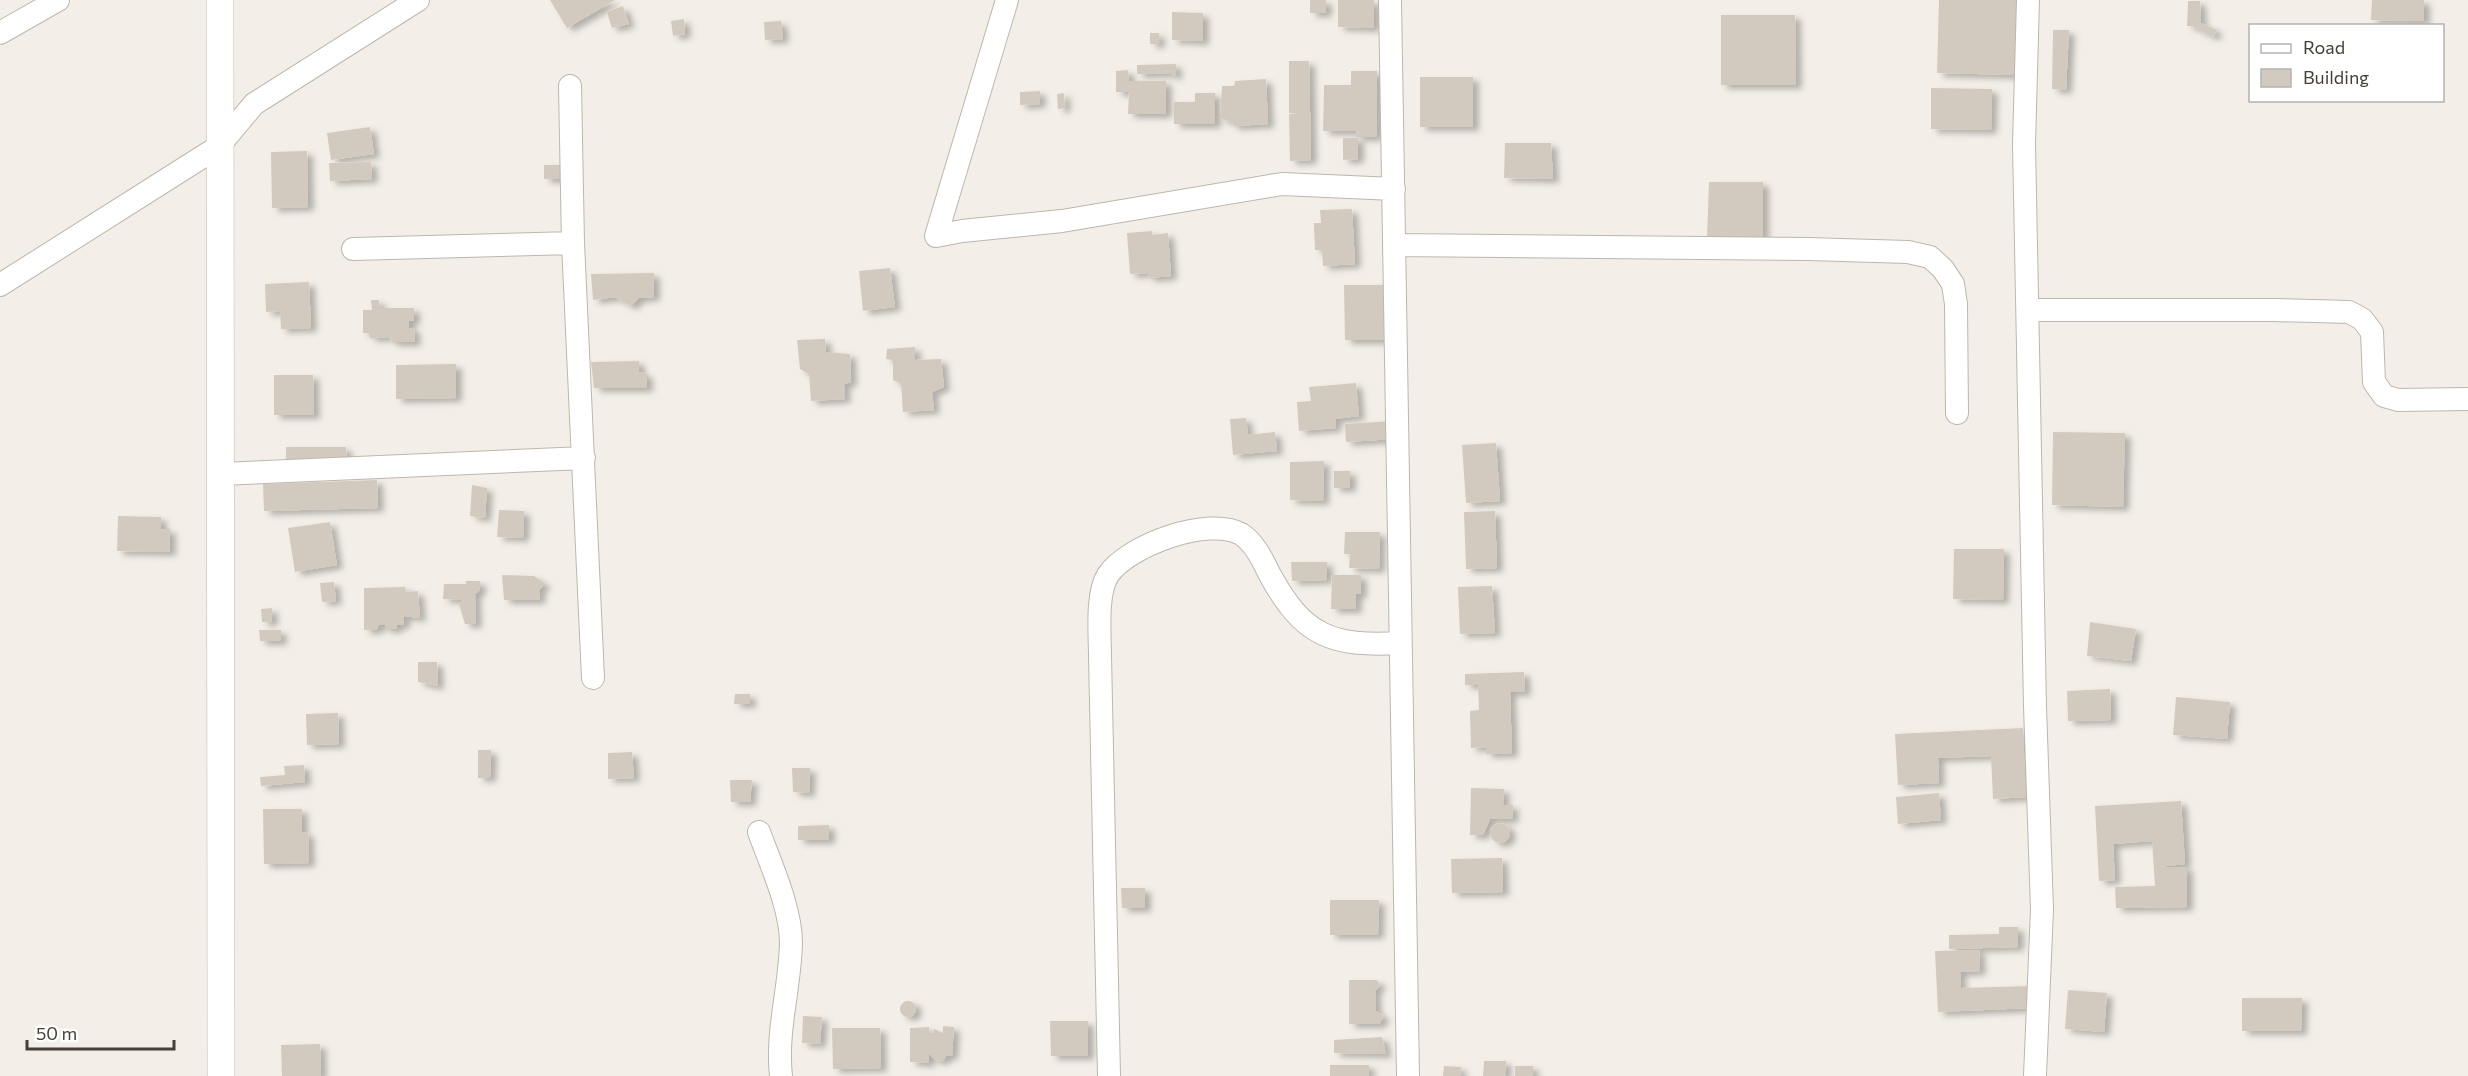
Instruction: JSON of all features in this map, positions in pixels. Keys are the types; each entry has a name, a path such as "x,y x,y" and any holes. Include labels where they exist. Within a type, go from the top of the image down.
{"street":[{"path":"0,33 58,0"},
{"path":"220,0 218,147 222,474 221,1076"},
{"path":"0,285 218,147 254,104 418,0"},
{"path":"1007,0 936,236 962,231 1062,221 1282,184 1394,189"},
{"path":"1390,0 1408,1076"},
{"path":"2028,0 2024,144 2035,706 2042,909 2035,1076"},
{"path":"570,86 573,243 593,678"},
{"path":"353,249 573,243"},
{"path":"1395,245 1808,249 1908,252 1930,257 1943,269 1953,284 1956,304 1958,413"},
{"path":"2028,310 2349,312 2362,319 2372,332 2374,382 2384,396 2398,400 2468,399"},
{"path":"222,474 584,458"},
{"path":"1109,1076 1100,656 1100,610 1103,588 1108,575 1126,558 1174,534 1212,529 1240,534 1252,544 1287,604 1302,622 1331,639 1358,644 1400,643"},
{"path":"759,832 789,921 791,941 780,1038 781,1076"}],"building":[{"path":"550,0 615,0 567,28"},
{"path":"1310,0 1326,0 1326,13 1310,13"},
{"path":"1338,0 1374,0 1374,28 1338,27"},
{"path":"1939,0 2018,0 2016,75 1937,73"},
{"path":"2372,0 2424,0 2424,21 2371,20"},
{"path":"2188,1 2200,1 2201,23 2217,30 2213,37 2192,26 2187,26"},
{"path":"623,6 629,24 612,28 607,12"},
{"path":"1172,12 1203,13 1203,41 1172,40"},
{"path":"1721,15 1795,15 1796,85 1721,85"},
{"path":"684,19 685,34 673,36 671,21"},
{"path":"781,21 783,39 765,40 764,22"},
{"path":"2053,30 2069,30 2066,90 2052,89"},
{"path":"1150,33 1159,33 1159,44 1150,44"},
{"path":"1289,61 1309,61 1311,160 1290,161 1289,114 1298,113 1289,113"},
{"path":"1176,64 1176,76 1171,76 1171,73 1137,74 1137,65"},
{"path":"1128,70 1129,81 1166,81 1166,114 1128,114 1129,92 1116,92 1116,71"},
{"path":"1351,71 1377,71 1377,137 1356,137 1357,131 1323,131 1324,85 1351,85"},
{"path":"1420,77 1473,77 1473,127 1420,127"},
{"path":"1266,79 1268,124 1234,126 1232,122 1220,118 1222,86 1234,86 1235,81"},
{"path":"1931,88 1992,89 1991,130 1931,129"},
{"path":"1040,91 1040,104 1020,105 1020,92"},
{"path":"1064,93 1065,108 1058,109 1057,94"},
{"path":"1195,93 1215,93 1215,124 1174,124 1174,102 1195,102"},
{"path":"370,127 374,154 331,160 327,133"},
{"path":"1343,138 1358,138 1358,159 1343,160"},
{"path":"1505,143 1551,143 1553,179 1504,178"},
{"path":"307,151 308,207 272,208 271,152"},
{"path":"371,162 372,179 330,181 329,163"},
{"path":"544,165 567,165 566,179 544,179"},
{"path":"1709,182 1763,182 1763,239 1707,237"},
{"path":"1352,209 1355,264 1323,266 1322,250 1315,250 1314,223 1321,223 1320,210"},
{"path":"1152,231 1152,235 1168,233 1171,276 1149,278 1148,273 1130,274 1127,233"},
{"path":"890,268 895,307 863,311 859,271"},
{"path":"654,273 654,297 639,298 631,306 615,297 593,300 591,274"},
{"path":"309,282 311,328 281,329 280,311 266,312 265,284"},
{"path":"1344,285 1386,285 1386,340 1345,340"},
{"path":"371,300 379,300 379,308 414,308 414,321 409,321 409,328 414,328 415,342 392,342 389,337 370,338 370,333 363,333 363,310 372,310"},
{"path":"825,339 826,352 850,354 851,382 844,384 845,399 811,401 809,374 800,369 797,340"},
{"path":"915,347 915,360 941,359 944,387 932,392 934,410 903,412 901,384 893,380 893,360 886,359 887,349"},
{"path":"639,361 639,372 647,374 647,388 594,388 591,362"},
{"path":"456,364 456,398 396,399 396,365"},
{"path":"274,375 313,375 314,415 274,415"},
{"path":"1356,383 1359,416 1335,419 1336,428 1299,431 1297,402 1311,401 1309,387"},
{"path":"1246,418 1248,435 1275,432 1277,451 1233,455 1230,419"},
{"path":"1393,421 1394,439 1346,442 1345,424"},
{"path":"2053,432 2125,433 2123,507 2052,505"},
{"path":"1496,443 1500,501 1466,503 1462,445"},
{"path":"286,447 346,447 347,464 286,464"},
{"path":"1324,461 1323,501 1290,500 1290,462"},
{"path":"1334,471 1350,471 1350,488 1334,488"},
{"path":"377,480 378,508 264,511 263,484"},
{"path":"472,485 487,488 485,518 470,516"},
{"path":"499,510 524,511 523,538 497,537"},
{"path":"1495,511 1497,568 1466,569 1464,512"},
{"path":"118,516 161,517 161,529 170,529 170,552 117,551"},
{"path":"330,522 337,565 295,572 288,528"},
{"path":"1345,532 1380,532 1379,569 1349,568 1350,554 1344,554"},
{"path":"1954,549 2004,549 2003,600 1953,599"},
{"path":"1291,562 1327,562 1327,580 1292,581"},
{"path":"502,575 534,576 545,584 539,590 540,600 504,600"},
{"path":"1332,575 1361,575 1361,594 1356,594 1356,609 1331,609"},
{"path":"466,581 480,581 480,590 475,594 476,624 465,624 459,604 463,600 443,599 444,584 466,584"},
{"path":"334,582 336,601 322,602 320,583"},
{"path":"1492,586 1495,633 1460,634 1458,587"},
{"path":"405,587 406,592 418,591 420,618 404,616 404,625 396,625 397,629 385,629 385,625 379,625 376,630 364,630 364,588"},
{"path":"272,608 272,622 262,622 261,609"},
{"path":"2090,622 2136,629 2131,661 2087,656"},
{"path":"259,630 281,630 281,641 260,641"},
{"path":"418,662 437,662 438,686 418,682"},
{"path":"1524,672 1525,692 1510,692 1512,753 1486,754 1486,747 1471,748 1470,711 1479,710 1478,685 1465,685 1465,674"},
{"path":"2110,689 2111,720 2068,721 2067,691"},
{"path":"735,694 750,694 750,704 734,704"},
{"path":"2176,697 2230,702 2227,739 2173,735"},
{"path":"338,713 339,744 307,745 306,714"},
{"path":"2023,728 2026,797 1993,799 1991,756 1938,758 1939,783 1898,785 1895,734"},
{"path":"478,750 491,750 490,778 478,778"},
{"path":"632,752 634,778 608,779 608,753"},
{"path":"304,765 305,782 261,786 260,777 285,775 284,766"},
{"path":"792,768 810,768 809,793 793,792"},
{"path":"730,780 752,780 750,802 731,802"},
{"path":"1471,788 1504,789 1503,805 1513,805 1512,819 1490,819 1483,835 1470,835"},
{"path":"1939,793 1941,820 1898,824 1896,797"},
{"path":"2181,801 2185,864 2158,867 2187,867 2187,907 2116,908 2115,887 2155,886 2152,841 2113,844 2115,880 2099,881 2095,806"},
{"path":"263,809 302,809 302,833 308,832 309,863 264,864"},
{"path":"1496,823 1504,823 1510,829 1510,837 1504,843 1496,843 1490,837 1490,829"},
{"path":"829,825 829,840 798,840 798,826"},
{"path":"1502,858 1503,892 1452,893 1451,859"},
{"path":"1121,888 1145,888 1145,908 1122,908"},
{"path":"1330,900 1379,900 1378,935 1330,935"},
{"path":"1999,927 2018,927 2018,947 1949,949 1949,935 1999,934"},
{"path":"1979,950 1980,971 1960,972 1961,988 2029,986 2030,1008 1938,1012 1935,951"},
{"path":"1349,980 1377,980 1380,985 1375,991 1376,1011 1384,1016 1379,1024 1349,1024"},
{"path":"2068,990 2107,993 2104,1032 2065,1029"},
{"path":"2242,998 2302,998 2301,1031 2242,1031"},
{"path":"908,1001 916,1009 908,1017 900,1009"},
{"path":"803,1016 822,1017 820,1044 802,1043"},
{"path":"1050,1021 1088,1021 1088,1056 1051,1056"},
{"path":"943,1026 954,1027 952,1056 946,1056 944,1060 937,1061 929,1054 929,1063 910,1062 910,1028 929,1027 929,1032 934,1033 934,1029 943,1033"},
{"path":"832,1028 880,1028 881,1068 833,1069"},
{"path":"1382,1037 1386,1054 1334,1053 1334,1040"},
{"path":"320,1044 321,1076 282,1076 281,1045"},
{"path":"1484,1061 1506,1061 1505,1076 1483,1076"},
{"path":"1330,1065 1369,1065 1369,1076 1330,1076"},
{"path":"1444,1066 1461,1067 1460,1076 1443,1076"},
{"path":"1515,1066 1533,1066 1533,1076 1515,1076"}]}
